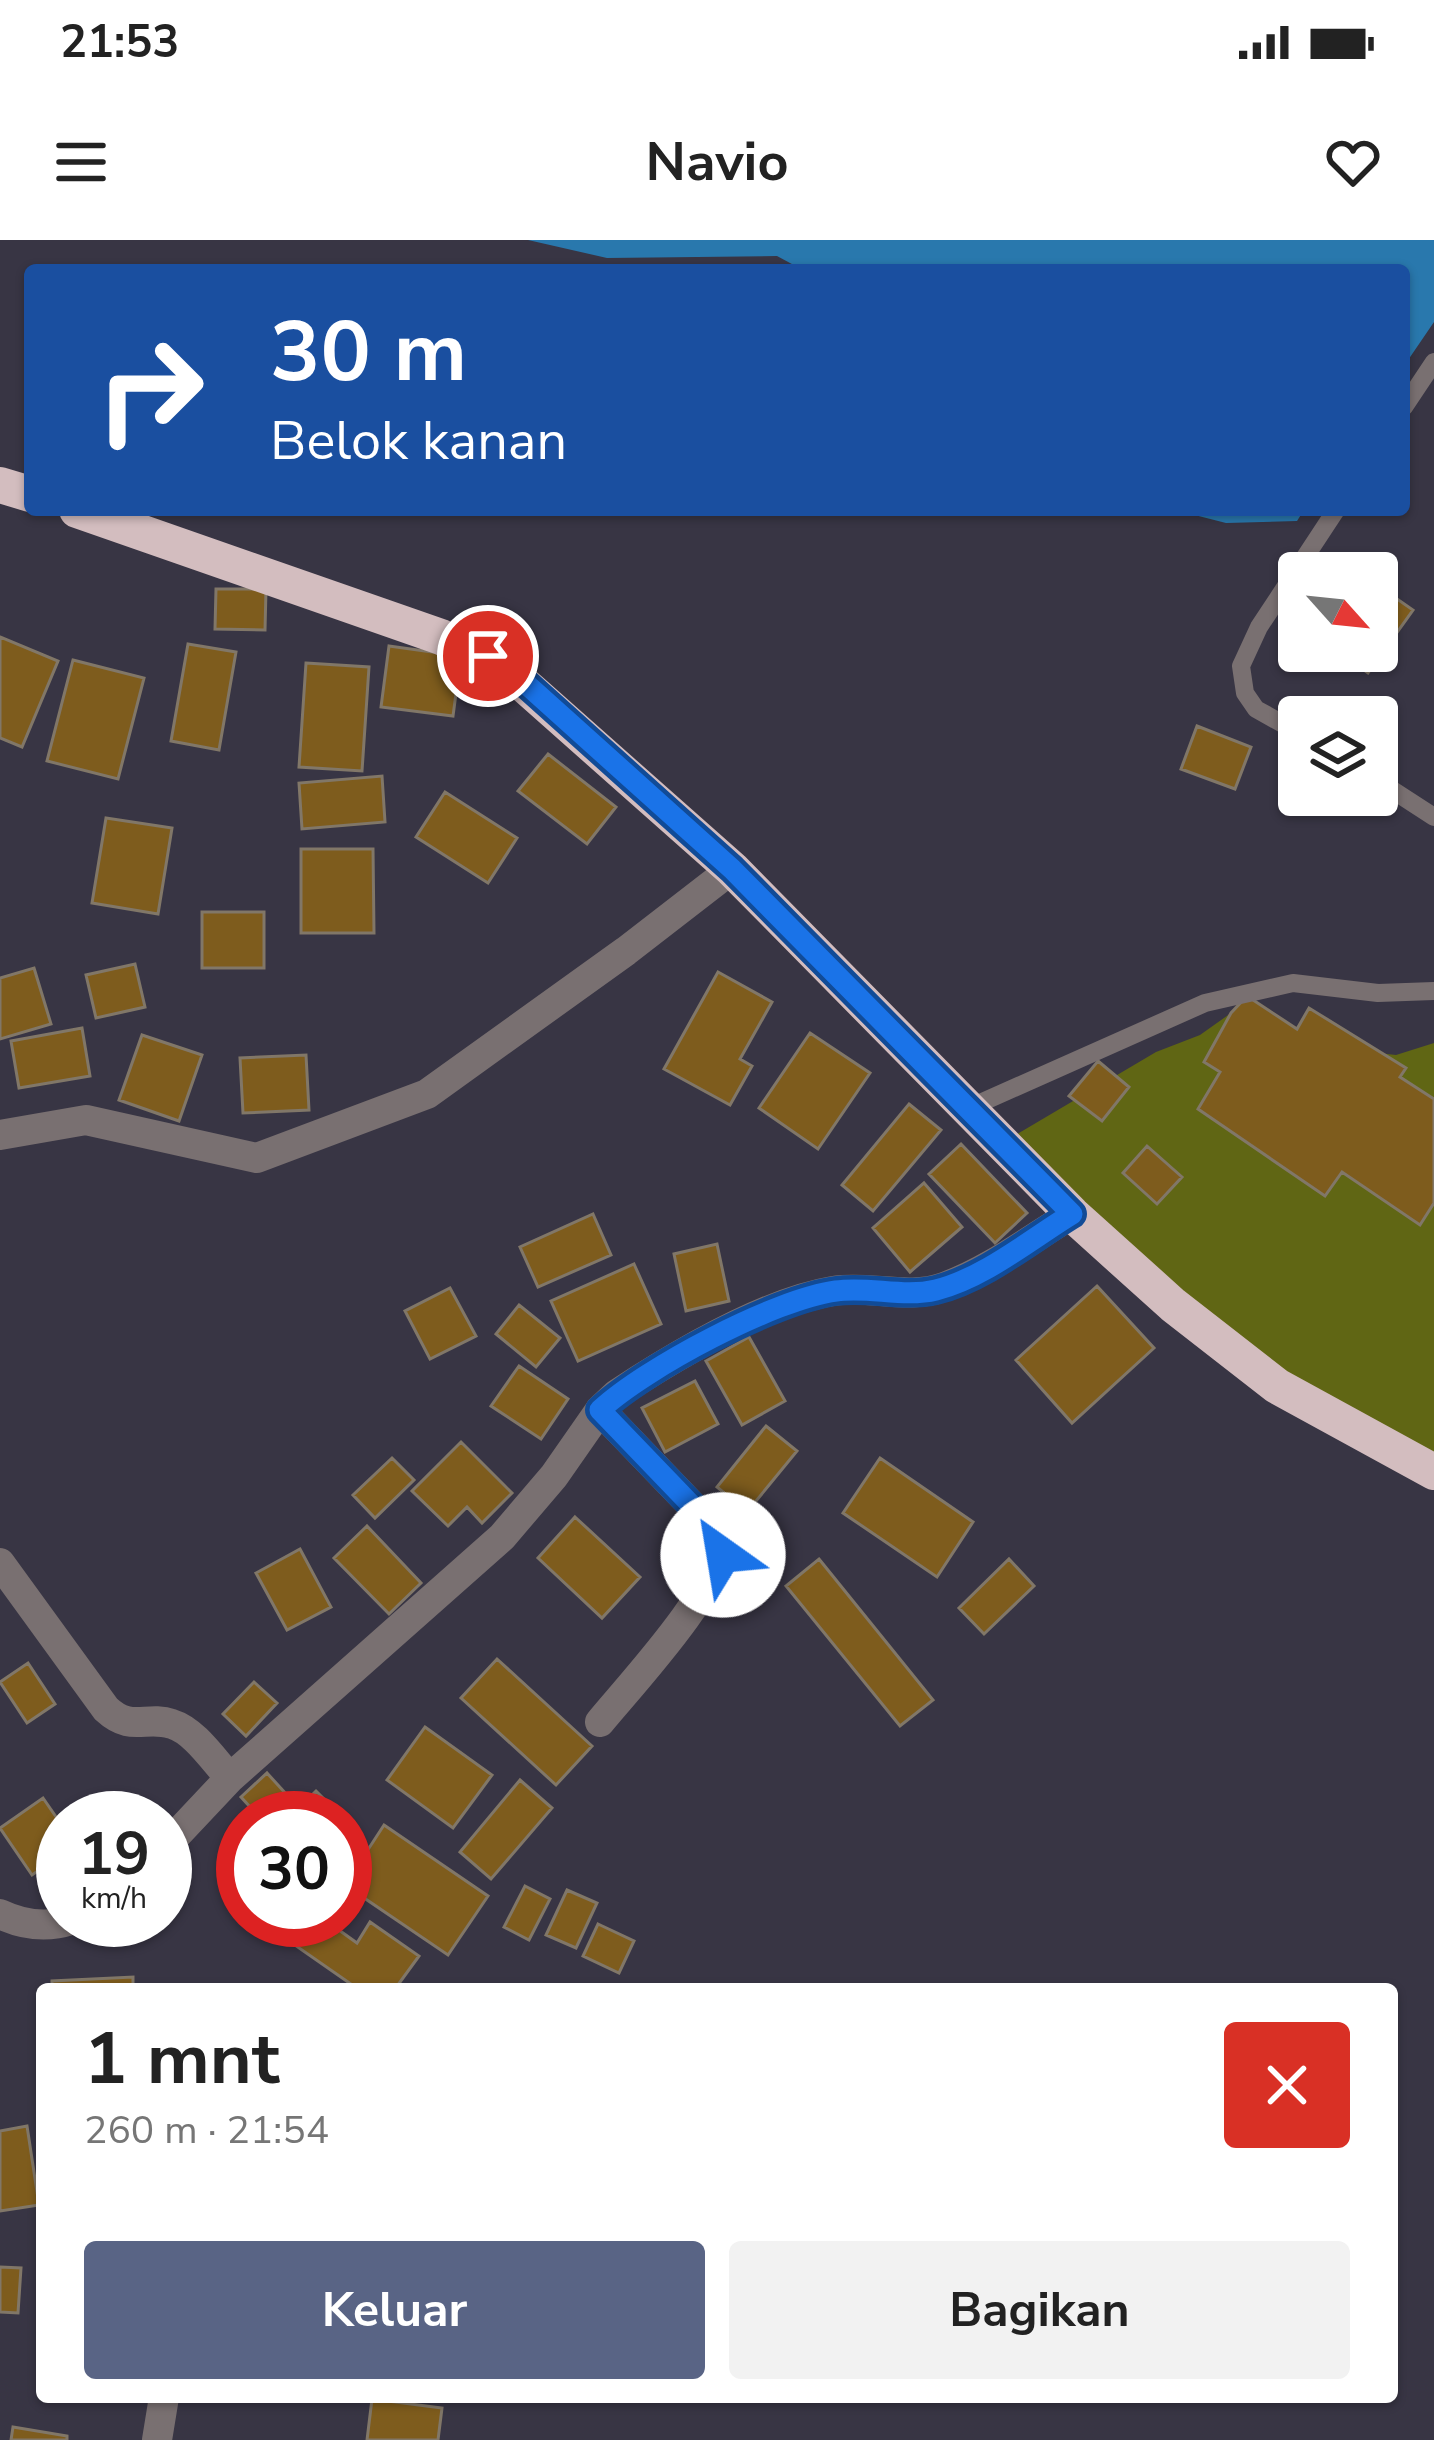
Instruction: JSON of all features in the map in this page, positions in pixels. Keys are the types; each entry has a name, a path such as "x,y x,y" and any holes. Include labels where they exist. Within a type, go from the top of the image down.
{"highway":[{"path":"94,516 488,656 524,682 732,869 1072,1214 1173,1305 1277,1386 1434,1472"}],"street":[{"path":"0,1135 86,1120 257,1158 427,1094 732,869"},
{"path":"192,1818 230,1778 502,1537 554,1476 600,1410 650,1372 754,1318 813,1295 840,1290 938,1290 970,1276 1072,1214"},
{"path":"600,1410 724,1539 723,1555 677,1628 600,1722"},
{"path":"0,1563 106,1709 129,1724 167,1721 185,1730 230,1778"},
{"path":"0,1914 36,1924"},
{"path":"157,2440 163,2403"}],"lane":[{"path":"1410,398 1434,362"},
{"path":"1278,721 1256,709 1245,693 1241,666 1259,627 1332,516"},
{"path":"1398,794 1434,817"},
{"path":"969,1108 1205,1003 1293,983 1378,993 1434,991"}],"green space":[{"path":"1231,1013 1220,1072 1199,1110 1325,1195 1342,1172 1419,1224 1434,1203 1434,1457 1336,1407 1180,1304 1009,1139 1156,1052 1200,1035"},
{"path":"1434,1043 1434,1099 1400,1077 1405,1067 1378,1053 1396,1055"}],"water":[{"path":"528,240 1434,240 1434,322 1410,357 1410,264 792,264 777,256 607,258"},
{"path":"1199,516 1300,516 1297,521 1226,523"}],"building":[{"path":"216,589 266,589 265,630 215,629"},
{"path":"1398,600 1413,610 1398,631"},
{"path":"0,637 58,661 22,747 0,738"},
{"path":"188,644 236,652 219,750 171,741"},
{"path":"389,646 461,656 453,716 381,707"},
{"path":"73,660 144,678 118,779 47,761"},
{"path":"306,663 369,667 362,771 299,767"},
{"path":"1197,726 1251,747 1235,789 1181,769"},
{"path":"548,754 616,807 587,844 518,791"},
{"path":"382,776 385,822 302,829 299,783"},
{"path":"445,792 517,838 488,883 416,837"},
{"path":"106,818 172,828 158,914 92,903"},
{"path":"301,849 373,849 374,933 301,933"},
{"path":"202,912 264,912 264,968 202,968"},
{"path":"135,964 145,1007 96,1018 86,975"},
{"path":"34,968 51,1024 0,1039 0,978"},
{"path":"718,972 772,1002 740,1059 752,1066 730,1105 664,1069"},
{"path":"1247,996 1297,1029 1309,1008 1406,1068 1400,1077 1434,1099 1434,1203 1420,1225 1342,1172 1325,1196 1198,1109 1220,1072 1204,1062 1231,1013"},
{"path":"82,1028 90,1076 19,1088 11,1041"},
{"path":"810,1033 870,1073 818,1149 759,1108"},
{"path":"142,1035 202,1055 179,1121 119,1100"},
{"path":"306,1055 309,1110 243,1113 240,1058"},
{"path":"1098,1061 1129,1087 1102,1121 1069,1096"},
{"path":"909,1104 941,1130 873,1211 842,1185"},
{"path":"961,1144 1027,1213 995,1243 929,1174"},
{"path":"1147,1146 1182,1177 1157,1204 1123,1173"},
{"path":"924,1183 962,1227 910,1272 873,1228"},
{"path":"593,1214 611,1255 538,1287 520,1247"},
{"path":"717,1244 729,1301 686,1311 674,1254"},
{"path":"634,1264 661,1324 578,1361 551,1301"},
{"path":"1097,1286 1154,1348 1072,1423 1016,1360"},
{"path":"450,1288 476,1336 430,1359 405,1311"},
{"path":"519,1305 560,1338 536,1367 496,1334"},
{"path":"749,1337 785,1401 742,1425 706,1361"},
{"path":"519,1366 568,1399 541,1439 491,1406"},
{"path":"695,1381 718,1424 665,1452 642,1408"},
{"path":"766,1426 797,1451 747,1512 717,1487"},
{"path":"461,1442 512,1493 482,1523 467,1507 448,1526 412,1491"},
{"path":"392,1458 414,1480 375,1518 353,1495"},
{"path":"880,1458 973,1522 937,1577 843,1513"},
{"path":"575,1517 640,1577 602,1618 538,1558"},
{"path":"367,1526 421,1583 389,1614 334,1558"},
{"path":"300,1549 331,1607 287,1630 256,1573"},
{"path":"819,1559 933,1700 900,1726 786,1586"},
{"path":"1009,1559 1034,1586 984,1634 959,1608"},
{"path":"497,1659 592,1746 556,1785 461,1698"},
{"path":"28,1663 55,1704 27,1723 0,1682"},
{"path":"254,1682 277,1703 246,1736 223,1714"},
{"path":"425,1727 492,1775 453,1828 387,1780"},
{"path":"267,1773 283,1791 248,1791"},
{"path":"520,1780 552,1808 491,1879 460,1852"},
{"path":"36,1803 36,1872 32,1875 0,1828"},
{"path":"384,1825 488,1896 448,1955 372,1903 372,1843"},
{"path":"525,1886 550,1899 529,1940 504,1927"},
{"path":"567,1890 597,1903 576,1948 546,1935"},
{"path":"372,1923 419,1956 399,1983 349,1983 298,1947 372,1947"},
{"path":"598,1924 634,1941 619,1973 583,1956"},
{"path":"133,1977 133,1983 52,1981"},
{"path":"27,2126 36,2205 0,2211 0,2131"},
{"path":"0,2267 21,2268 18,2313 0,2312"},
{"path":"372,2403 442,2408 438,2440 367,2440"},
{"path":"13,2427 67,2436 67,2440 11,2440"}],"route":[{"path":"488,656 524,682 732,869 1072,1214 970,1276 938,1290 840,1290 813,1295 754,1318 650,1372 600,1410 724,1539 723,1555"}]}
